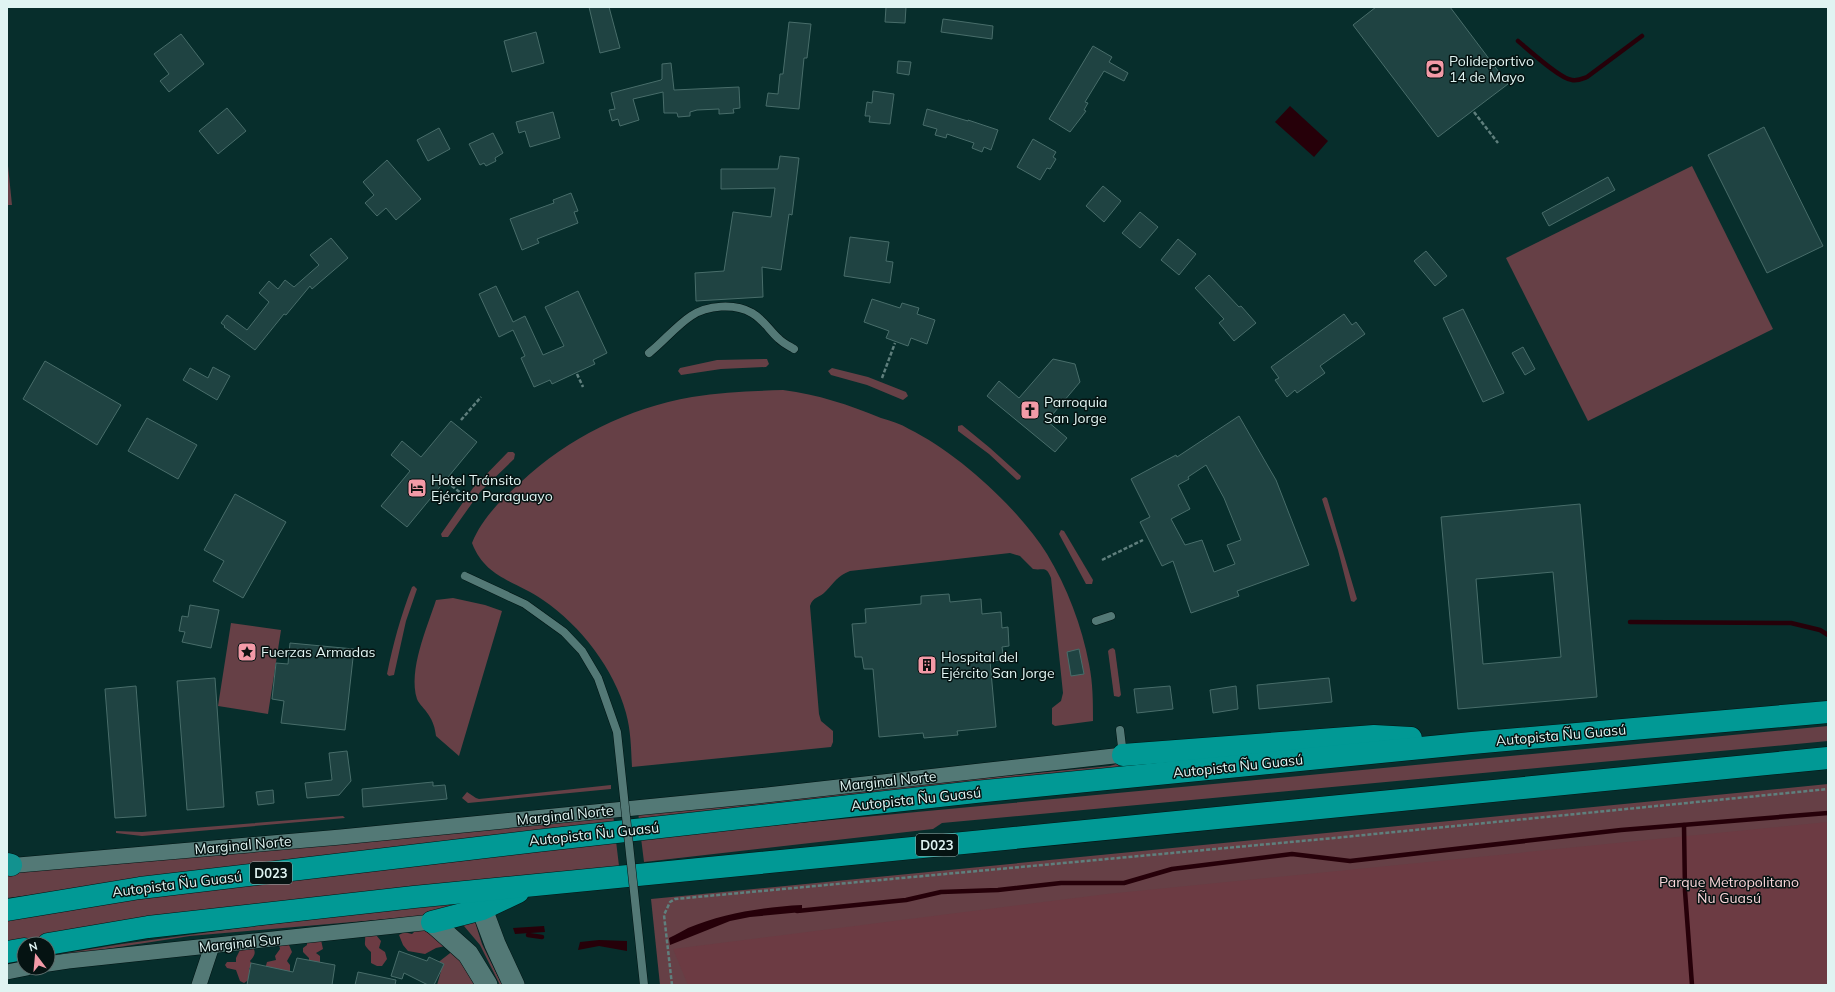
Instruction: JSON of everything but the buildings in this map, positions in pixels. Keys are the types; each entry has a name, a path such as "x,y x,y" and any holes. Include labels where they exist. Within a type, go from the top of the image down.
{"highway":[{"name":"Autopista Ñu Guasú","path":"7,910 140,888 544,840 967,793 1472,743 1828,712"},
{"path":"1123,755 1374,736 1472,743"},
{"name":"D023","path":"56,943 148,927 406,897 1828,758"},
{"path":"432,922 482,909 534,885"}],"main road":[{"path":"482,909 495,944 514,985"},
{"path":"432,922 468,954 487,985"}],"street":[{"name":"Marginal Norte","path":"8,865 334,837 749,797 1123,755"},
{"name":"Marginal Sur","path":"56,963 432,922"},
{"path":"199,985 212,946"}],"lane":[{"path":"649,353 690,316 712,308 726,307 736,307 751,313 765,322 778,338 794,349"},
{"path":"465,576 526,604 564,632 582,651 598,678 617,732 644,985"},
{"path":"1096,621 1111,616"},
{"path":"1120,730 1123,755"}],"path":[{"path":"1474,112 1498,143"},
{"path":"882,378 895,343"},
{"path":"577,374 583,387"},
{"path":"462,420 481,397"},
{"path":"448,482 462,494"},
{"path":"1102,560 1143,540"},
{"path":"672,985 664,916 670,902 675,899 1443,828 1828,789"}],"green space":[{"path":"7,156 12,205 7,205"},
{"path":"1692,166 1773,329 1588,421 1506,258"},
{"path":"767,359 769,364 766,367 721,369 681,375 678,371 680,368 717,360"},
{"path":"832,368 868,377 906,392 908,396 903,400 867,385 831,375 828,371"},
{"path":"783,390 833,401 906,427 928,439 967,467 986,483 1020,518 1035,536 1047,554 1073,607 1086,650 1090,671 1093,721 1055,726 1052,724 1052,708 1061,701 1063,693 1051,578 1046,570 1033,569 1020,556 1010,553 850,571 839,577 824,593 813,600 810,606 819,714 821,721 833,731 833,742 831,747 632,767 628,720 621,697 613,680 594,650 570,622 543,600 493,572 478,555 472,543 487,517 521,482 539,466 559,452 600,427 645,409 692,397 748,391"},
{"path":"962,425 1021,476 1020,479 1017,480 989,454 958,431 958,426"},
{"path":"508,452 513,452 515,454 514,459 480,492 448,537 442,537 441,534 473,488"},
{"path":"1325,497 1327,498 1357,599 1354,602 1351,601 1338,550 1322,499"},
{"path":"1061,530 1064,531 1093,580 1092,584 1086,584 1059,534"},
{"path":"414,586 417,589 406,621 394,675 389,676 387,674 398,630 412,587"},
{"path":"453,598 485,605 502,611 459,756 436,736 431,719 417,699 415,688 415,675 420,649 436,600"},
{"path":"231,623 281,630 268,714 218,706"},
{"path":"1113,648 1115,650 1121,695 1119,697 1114,696 1108,651"},
{"path":"1828,726 1828,741 942,823 933,829 644,862 641,838"},
{"path":"1337,744 639,820 638,811 1110,766 1126,761"},
{"name":"Parque Metropolitano Ñu Guasú","path":"1828,784 1828,985 660,985 651,899"},
{"path":"611,785 611,789 468,803 462,798 467,792 479,799"},
{"path":"613,813 614,822 7,898 7,873"},
{"path":"343,816 345,818 142,836 116,833 116,831 142,832"},
{"name":"Parque Metropolitano Ñu Guasú","path":"1828,822 1828,985 688,985 673,949 1107,894"},
{"path":"616,841 619,866 406,888 47,936 16,936 16,942 7,944 7,920 124,900"},
{"path":"471,901 422,916 190,936 56,957 56,955 122,944 240,928"},
{"path":"475,922 482,944 502,985 500,985 480,945 464,926 460,924"},
{"path":"425,925 445,946 436,948 425,954 408,951 403,945 399,935 404,932 412,934 418,928"},
{"path":"365,935 376,935 381,941 379,948 385,952 387,959 382,966 377,966 371,963 371,952 365,946"},
{"path":"321,940 323,949 316,953 320,956 320,962 318,965 309,963 309,958 303,952 303,948 307,945 307,941"},
{"path":"279,945 289,945 292,952 287,961 290,965 290,973 265,969 267,962 276,960 275,956 280,949"},
{"path":"253,947 255,952 250,961 252,964 249,969 251,972 250,979 244,983 240,981 236,970 227,968 225,965 227,962 236,962 236,958 240,950"},
{"path":"454,950 475,985 437,985 441,971 436,964"}],"shaded area":[{"path":"1290,106 1328,141 1314,157 1275,122"},
{"path":"802,905 802,912 750,917 730,921 670,945 669,938 688,928 716,918 759,909"},
{"path":"544,926 545,932 515,934 513,928"},
{"path":"599,940 627,941 627,951 599,946 578,950 580,942"}],"waterway":[{"path":"1518,41 1560,75 1572,80 1580,80 1587,77 1642,36"},
{"path":"1630,622 1791,623 1820,630 1828,635"},
{"path":"797,911 906,900 941,892 998,890 1061,883 1124,883 1172,869 1292,854 1350,861 1621,830 1828,813"},
{"path":"1684,825 1685,891 1692,985"},
{"path":"528,935 542,937"}],"place":[{"name":"Polideportivo 14 de Mayo","path":"1435,69"},
{"name":"Parroquia San Jorge","path":"1030,410"},
{"name":"Hotel Tránsito Ejército Paraguayo","path":"417,488"},
{"name":"Fuerzas Armadas","path":"247,652"},
{"name":"Hospital del Ejército San Jorge","path":"927,665"}]}
